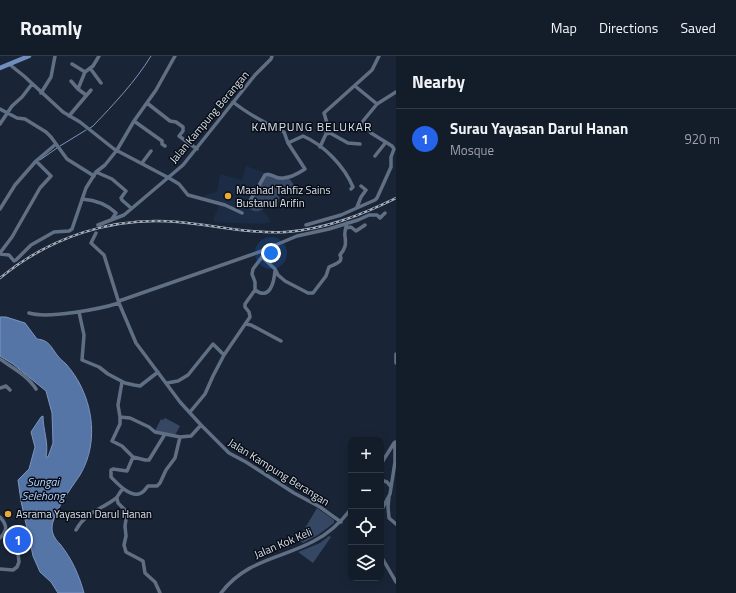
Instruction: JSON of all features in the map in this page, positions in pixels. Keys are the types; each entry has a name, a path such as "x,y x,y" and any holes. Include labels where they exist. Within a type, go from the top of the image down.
{"main road":[{"path":"0,68 29,56"}],"street":[{"path":"41,93 51,78 55,56"},
{"path":"78,89 85,72 99,56"},
{"path":"36,161 51,176 40,188 12,237 0,254 9,256 14,261 31,245 54,232 69,231 74,225 82,199 96,172 106,165 117,150 134,121 156,90 175,56"},
{"name":"Jalan Kampung Berangan","path":"98,225 121,217 169,178 197,149 233,102 272,56"},
{"path":"320,147 326,134 327,123 324,113 372,70 379,56"},
{"path":"8,64 69,116 80,122 104,142 130,158 142,163 179,184 188,195 225,205 242,213"},
{"path":"72,64 85,72"},
{"path":"90,68 101,83"},
{"path":"71,81 86,95"},
{"path":"0,124 12,106 22,97 32,84"},
{"path":"355,86 377,104"},
{"path":"69,116 91,90"},
{"path":"306,225 340,215 377,198 391,167 391,157 394,149 371,133 363,121 377,104 396,92"},
{"path":"233,102 268,124 284,132 288,143 305,169 300,173 281,178 268,174 265,175 247,206"},
{"path":"147,103 157,112 183,127 183,131 179,136 197,149"},
{"path":"0,109 35,125 51,137 67,158 94,176"},
{"path":"134,121 162,141 162,144 165,146"},
{"path":"326,134 330,133 348,143 360,144"},
{"path":"288,143 303,136 320,147 342,168 353,187 352,189"},
{"path":"375,156 386,142"},
{"path":"0,209 15,185 36,161 56,144"},
{"path":"142,163 151,151"},
{"path":"96,172 112,179 126,191 121,198 131,208"},
{"path":"357,207 360,197 366,192 361,186"},
{"path":"82,199 94,200 109,206 116,213 111,220"},
{"path":"29,313 46,315 79,312 109,306 259,252 297,236 329,229 370,215 377,215 380,218 385,212"},
{"path":"259,252 262,257 275,269 278,275 285,281 313,294 326,276 329,267 338,264 341,261 340,254 346,246 344,234 347,223"},
{"path":"346,228 351,227 356,232 365,225"},
{"name":"Jalan Kampung Berangan","path":"96,233 92,243 104,255 119,302 136,344 180,402 229,453 246,462 341,522"},
{"path":"190,412 208,389 224,355 246,324 250,315 245,307 255,290 255,282 252,272 262,257"},
{"path":"255,290 264,293 269,290 274,281 275,269"},
{"path":"79,312 84,339 82,360 99,367 122,382 134,386 140,386 158,372"},
{"path":"246,324 251,325 281,341"},
{"path":"167,383 178,381 188,375 213,344 224,355"},
{"path":"396,354 396,363"},
{"path":"0,359 23,375 33,384 36,389"},
{"path":"122,382 118,405 120,424 112,441 122,446 133,456 149,460 166,434"},
{"path":"0,388 6,386 10,390"},
{"path":"120,417 130,418 149,427 155,432 180,437 191,436 201,425"},
{"path":"133,456 127,471 113,469 110,472 111,477 123,489 138,494 142,493 148,486 156,486 160,483 166,470 176,456 180,437"},
{"path":"384,459 396,441"},
{"path":"396,441 395,462 388,507 389,518 396,524"},
{"path":"384,481 390,484 391,488"},
{"path":"76,530 83,519 117,498 120,491 123,489"},
{"path":"382,509 390,494"},
{"path":"117,498 118,503 127,513 124,549 127,554 143,561 145,573 155,582 160,593"},
{"name":"Jalan Kok Keli","path":"221,593 249,567 315,541 341,522 348,514"},
{"path":"0,517 6,525 5,533 0,538"},
{"path":"0,569 13,570 17,567 19,562 17,545 5,533"},
{"path":"384,561 396,582"}],"shaded area":[{"name":"Maahad Tahfiz Sains Bustanul Arifin","path":"246,166 265,173 246,206 253,211 262,211 271,222 260,224 214,222 214,217 221,203 204,198 205,195 217,192 220,174 242,180"},
{"path":"267,172 281,177 287,175 294,185 278,196 280,198 271,206 270,205 258,211 249,209 246,206"},
{"path":"165,418 180,426 175,435 155,431 161,419 163,420"},
{"path":"317,508 334,520 334,523 318,535 303,543 298,540"},
{"path":"329,536 331,537 313,563 298,552 320,543"}],"water":[{"name":"Sungai Selehong","path":"0,317 6,317 25,323 37,339 49,344 75,376 87,403 91,417 92,432 90,447 80,475 59,508 52,528 54,537 75,567 84,593 58,593 51,582 40,572 33,556 18,480 29,469 35,447 31,432 43,416 47,447 46,457 48,457 53,443 52,413 46,391 13,364 0,356"}],"waterway":[{"path":"90,128 124,92 151,56"},
{"path":"60,146 86,130"},
{"path":"40,160 57,148"}],"railway":[{"path":"0,278 40,251 83,232 106,226 130,222 154,221 191,223 259,232 286,232 315,228 343,220 396,198"}],"place":[{"name":"Maahad Tahfiz Sains Bustanul Arifin","path":"228,196"},
{"name":"Asrama Yayasan Darul Hanan","path":"8,514"},
{"name":"Surau Yayasan Darul Hanan","path":"18,540"}],"district":[{"name":"KAMPUNG BELUKAR","path":"312,127"}]}
